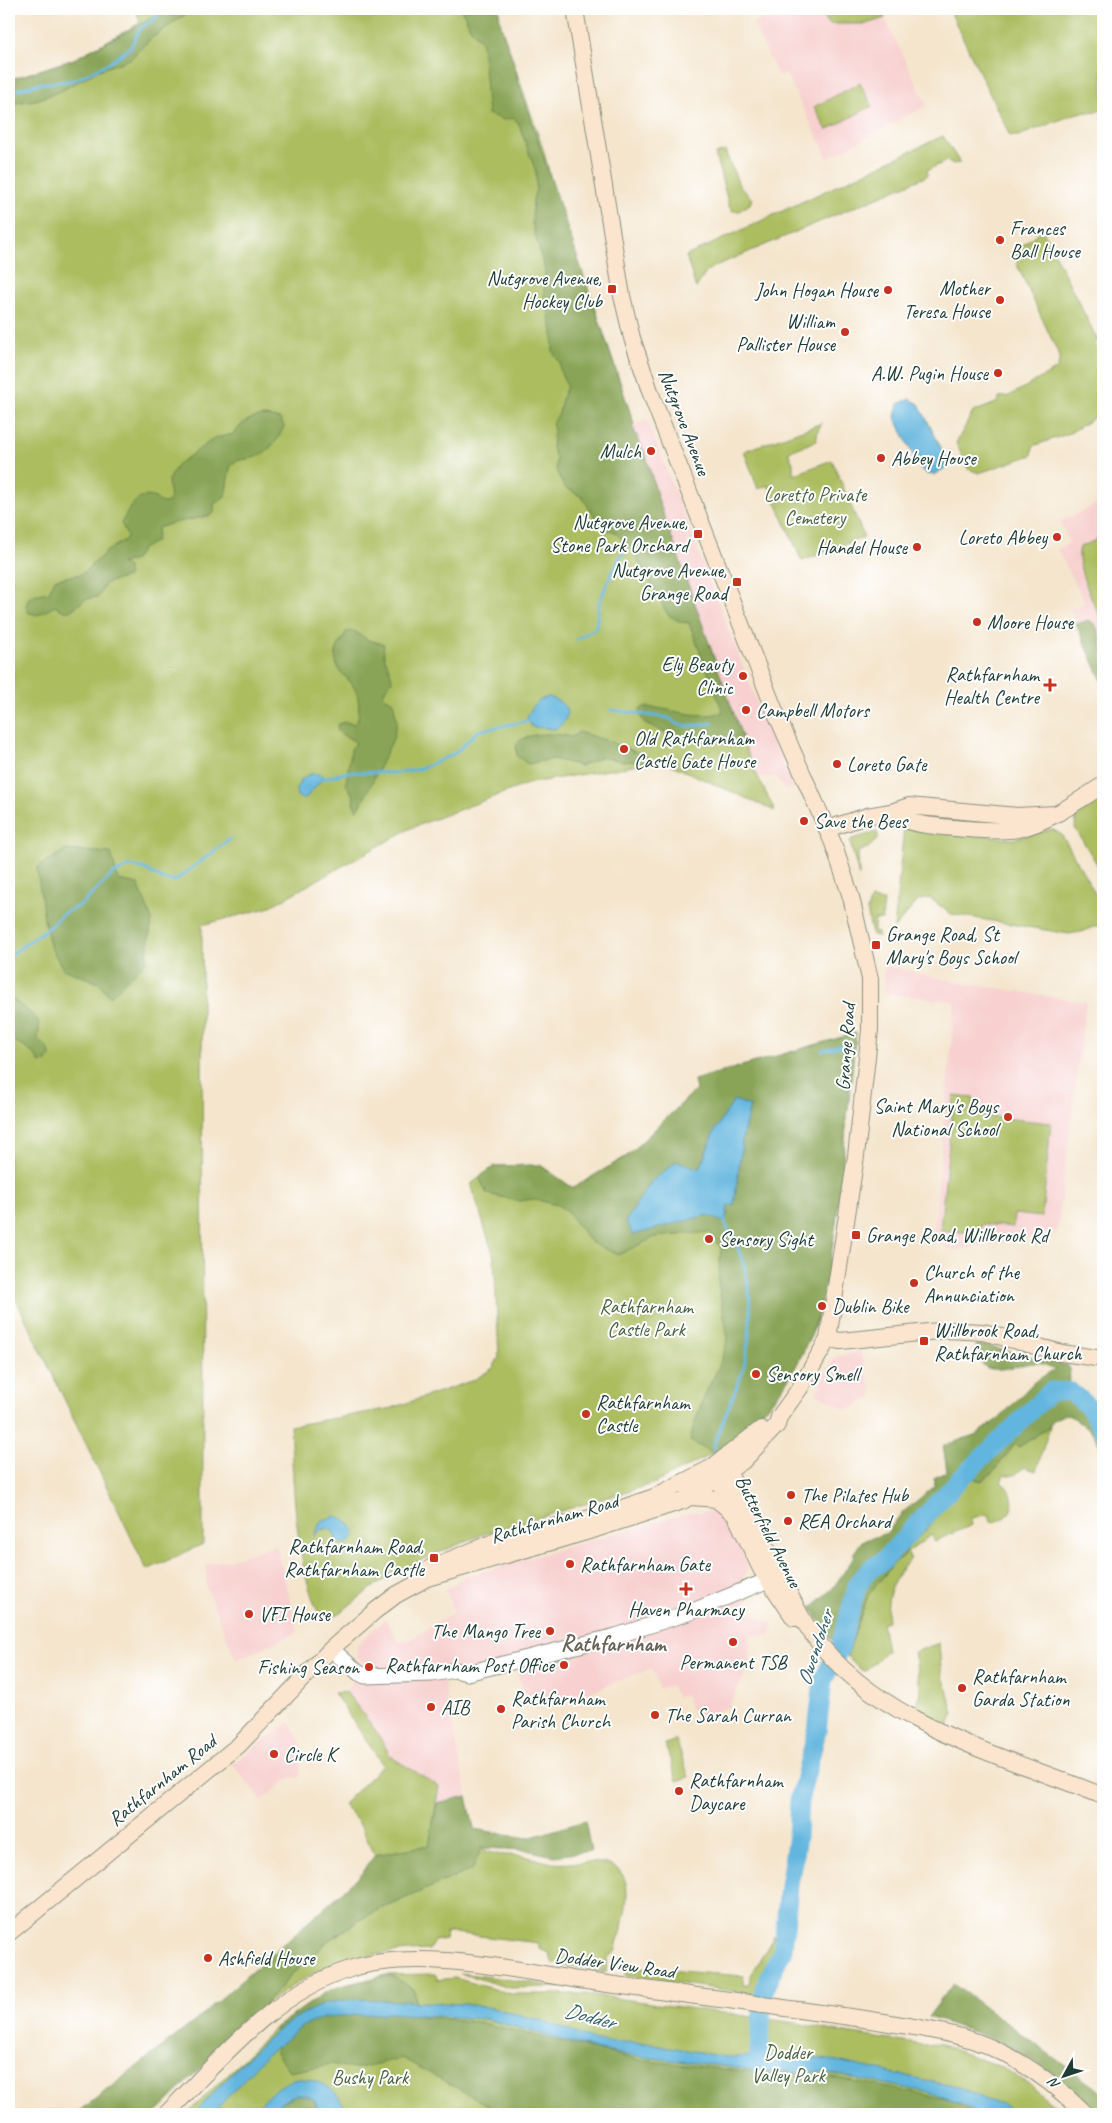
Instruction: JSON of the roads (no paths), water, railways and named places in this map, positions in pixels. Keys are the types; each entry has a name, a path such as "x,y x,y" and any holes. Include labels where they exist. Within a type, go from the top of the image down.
{"main road":[{"name":"Nutgrove Avenue","path":"575,9 622,296 632,338 652,397 755,662 827,829"},
{"path":"827,829 867,816 891,812 910,806 1017,816 1056,814 1103,786"},
{"name":"Grange Road","path":"827,829 851,897 870,979 870,1030 856,1156 828,1339"},
{"path":"828,1339 841,1341 948,1330 983,1332 1062,1353 1103,1359"},
{"name":"Rathfarnham Road","path":"9,1933 239,1745 331,1648 375,1610 427,1578 637,1517 692,1497 720,1470 764,1440 777,1425 779,1417 800,1388 828,1339"},
{"name":"Rathfarnham Road","path":"331,1648 344,1630 370,1604 424,1571 496,1540 602,1515 654,1497 720,1470"},
{"name":"Butterfield Avenue","path":"720,1470 733,1513 774,1578"},
{"name":"Butterfield Avenue","path":"720,1470 796,1621 811,1634 835,1662 878,1698 920,1722 948,1735 1103,1796"},
{"path":"692,1497 716,1498 733,1513"},
{"name":"Dodder View Road","path":"166,2114 241,2039 282,2003 321,1980 366,1964 400,1960 476,1965 921,2028 974,2040 1003,2053 1036,2072 1085,2114"}],"street":[{"path":"331,1648 365,1676 455,1670 468,1673 595,1643 705,1606 774,1578"}],"water":[{"path":"910,399 919,404 946,458 945,468 934,475 927,474 919,467 895,417 898,404"},
{"path":"549,697 565,707 567,716 565,720 555,729 532,727 527,718 531,710 535,704"},
{"path":"310,774 319,774 324,777 304,800 297,796 296,789 301,780"},
{"path":"734,1100 750,1106 743,1135 734,1205 728,1206 725,1223 707,1215 633,1235 626,1221 651,1182 677,1161 700,1169 713,1134"},
{"path":"335,1516 346,1520 353,1528 355,1536 347,1544 337,1542 333,1531 327,1528 320,1530 314,1536 321,1521"},
{"path":"357,1999 464,2004 493,2008 547,2022 596,2041 648,2043 725,2057 796,2056 837,2061 962,2088 986,2100 1003,2104 1015,2114 978,2114 961,2104 931,2093 822,2072 772,2072 626,2055 598,2050 486,2019 387,2013 326,2017 303,2026 266,2055 212,2114 194,2114 253,2052 287,2024 304,2013 322,2005"},
{"path":"297,2079 313,2081 335,2093 344,2106 346,2114 318,2114 315,2100 302,2095 296,2095 284,2100 269,2114 251,2114 277,2088"}],"waterway":[{"path":"9,92 37,84 75,80 109,63 131,47 140,28 156,18 159,9"},
{"path":"577,639 596,628 599,604 607,583 626,546"},
{"path":"611,710 669,718 677,724 690,726 713,723"},
{"path":"322,779 348,772 397,773 420,769 454,754 478,731 532,720"},
{"path":"9,956 52,925 62,914 81,905 113,874 130,866 143,868 162,879 175,881 230,839"},
{"path":"822,1051 848,1044"},
{"path":"724,1220 737,1247 747,1280 750,1326 743,1371"},
{"path":"714,1450 713,1447 742,1373"},
{"name":"Owendoher","path":"758,2063 764,1989 783,1949 789,1885 797,1837 799,1801 817,1731 823,1680 840,1648 858,1583 869,1570 884,1560 956,1483 1051,1391 1072,1392 1090,1408 1103,1430"},
{"name":"Owendoher","path":"822,1676 823,1680"}],"place":[{"name":"Frances Ball House","path":"1000,240"},
{"name":"Nutgrove Avenue, Hockey Club","path":"612,289"},
{"name":"John Hogan House","path":"888,290"},
{"name":"Mother Teresa House","path":"1000,300"},
{"name":"William Pallister House","path":"845,332"},
{"name":"A.W. Pugin House","path":"998,373"},
{"name":"Mulch","path":"651,451"},
{"name":"Abbey House","path":"881,458"},
{"name":"Nutgrove Avenue, Stone Park Orchard","path":"698,534"},
{"name":"Loreto Abbey","path":"1057,537"},
{"name":"Handel House","path":"917,547"},
{"name":"Nutgrove Avenue, Grange Road","path":"737,582"},
{"name":"Moore House","path":"977,622"},
{"name":"Ely Beauty Clinic","path":"743,676"},
{"name":"Rathfarnham Health Centre","path":"1050,685"},
{"name":"Campbell Motors","path":"746,710"},
{"name":"Old Rathfarnham Castle Gate House","path":"624,749"},
{"name":"Loreto Gate","path":"837,764"},
{"name":"Save the Bees","path":"804,821"},
{"name":"Grange Road, St Mary's Boys School","path":"876,945"},
{"name":"Saint Mary's Boys National School","path":"1008,1117"},
{"name":"Grange Road, Willbrook Rd","path":"856,1235"},
{"name":"Sensory Sight","path":"709,1239"},
{"name":"Church of the Annunciation","path":"914,1283"},
{"name":"Dublin Bike","path":"822,1306"},
{"name":"Willbrook Road, Rathfarnham Church","path":"924,1341"},
{"name":"Sensory Smell","path":"756,1374"},
{"name":"Rathfarnham Castle","path":"586,1414"},
{"name":"The Pilates Hub","path":"791,1495"},
{"name":"REA Orchard","path":"788,1521"},
{"name":"Rathfarnham Road, Rathfarnham Castle","path":"434,1558"},
{"name":"Rathfarnham Gate","path":"570,1564"},
{"name":"Haven Pharmacy","path":"686,1589"},
{"name":"VFI House","path":"249,1614"},
{"name":"The Mango Tree","path":"550,1631"},
{"name":"Permanent TSB","path":"733,1642"},
{"name":"Rathfarnham Post Office","path":"564,1665"},
{"name":"Fishing Season","path":"369,1667"},
{"name":"Rathfarnham Garda Station","path":"962,1688"},
{"name":"AIB","path":"431,1707"},
{"name":"Rathfarnham Parish Church","path":"501,1709"},
{"name":"The Sarah Curran","path":"655,1715"},
{"name":"Circle K","path":"274,1754"},
{"name":"Rathfarnham Daycare","path":"679,1791"},
{"name":"Ashfield House","path":"208,1958"}],"district":[{"name":"Rathfarnham","path":"613,1643"}],"park label":[{"name":"Loretto Private Cemetery","path":"815,506"},
{"name":"Rathfarnham Castle Park","path":"646,1318"},
{"name":"Dodder Valley Park","path":"788,2064"},
{"name":"Bushy Park","path":"370,2077"}],"water label":[{"name":"Dodder","path":"590,2016"}]}
